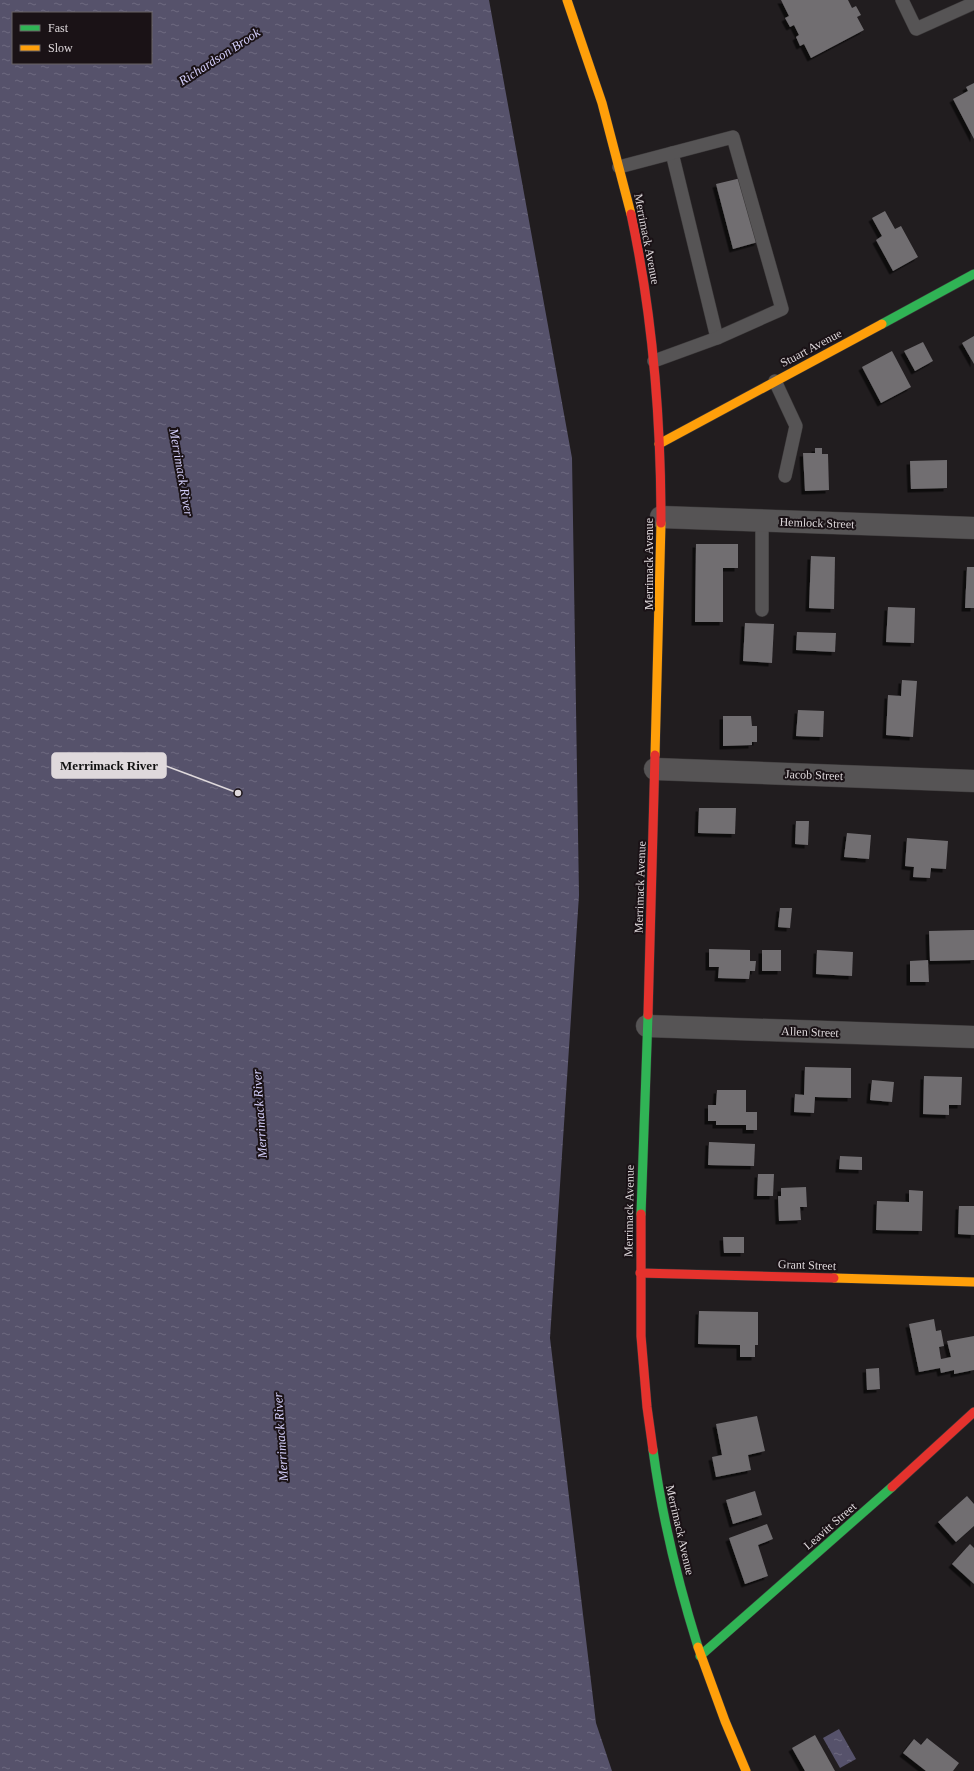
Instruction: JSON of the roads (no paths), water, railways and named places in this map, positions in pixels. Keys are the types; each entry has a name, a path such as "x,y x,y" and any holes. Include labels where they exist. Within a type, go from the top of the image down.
{"main road":[{"name":"Merrimack Avenue","path":"567,0 593,74 619,167 644,279 654,361 659,444 661,628 644,1083 640,1273 641,1349 646,1403 659,1496 677,1576 700,1656 731,1737 746,1771"},
{"name":"Stuart Avenue","path":"659,444 974,274"},
{"name":"Grant Street","path":"640,1273 974,1282"},
{"name":"Leavitt Street","path":"700,1656 877,1501 974,1412"}],"street":[{"name":"Hemlock Street","path":"661,518 974,528"},
{"name":"Jacob Street","path":"655,769 974,781"},
{"name":"Allen Street","path":"647,1026 974,1037"}],"lane":[{"path":"902,0 916,29 974,3"},
{"path":"619,167 733,137 782,309 718,338 654,361"},
{"path":"672,153 718,338"},
{"path":"775,381 796,426 785,476"},
{"path":"762,521 762,610"}],"water":[{"name":"Richardson Brook","path":"0,0 489,0 572,458 579,895 550,1338 596,1723 612,1771 0,1771"},
{"path":"839,1729 856,1759 840,1768 823,1738"}],"place":[{"name":"Merrimack River","path":"238,793"}]}
